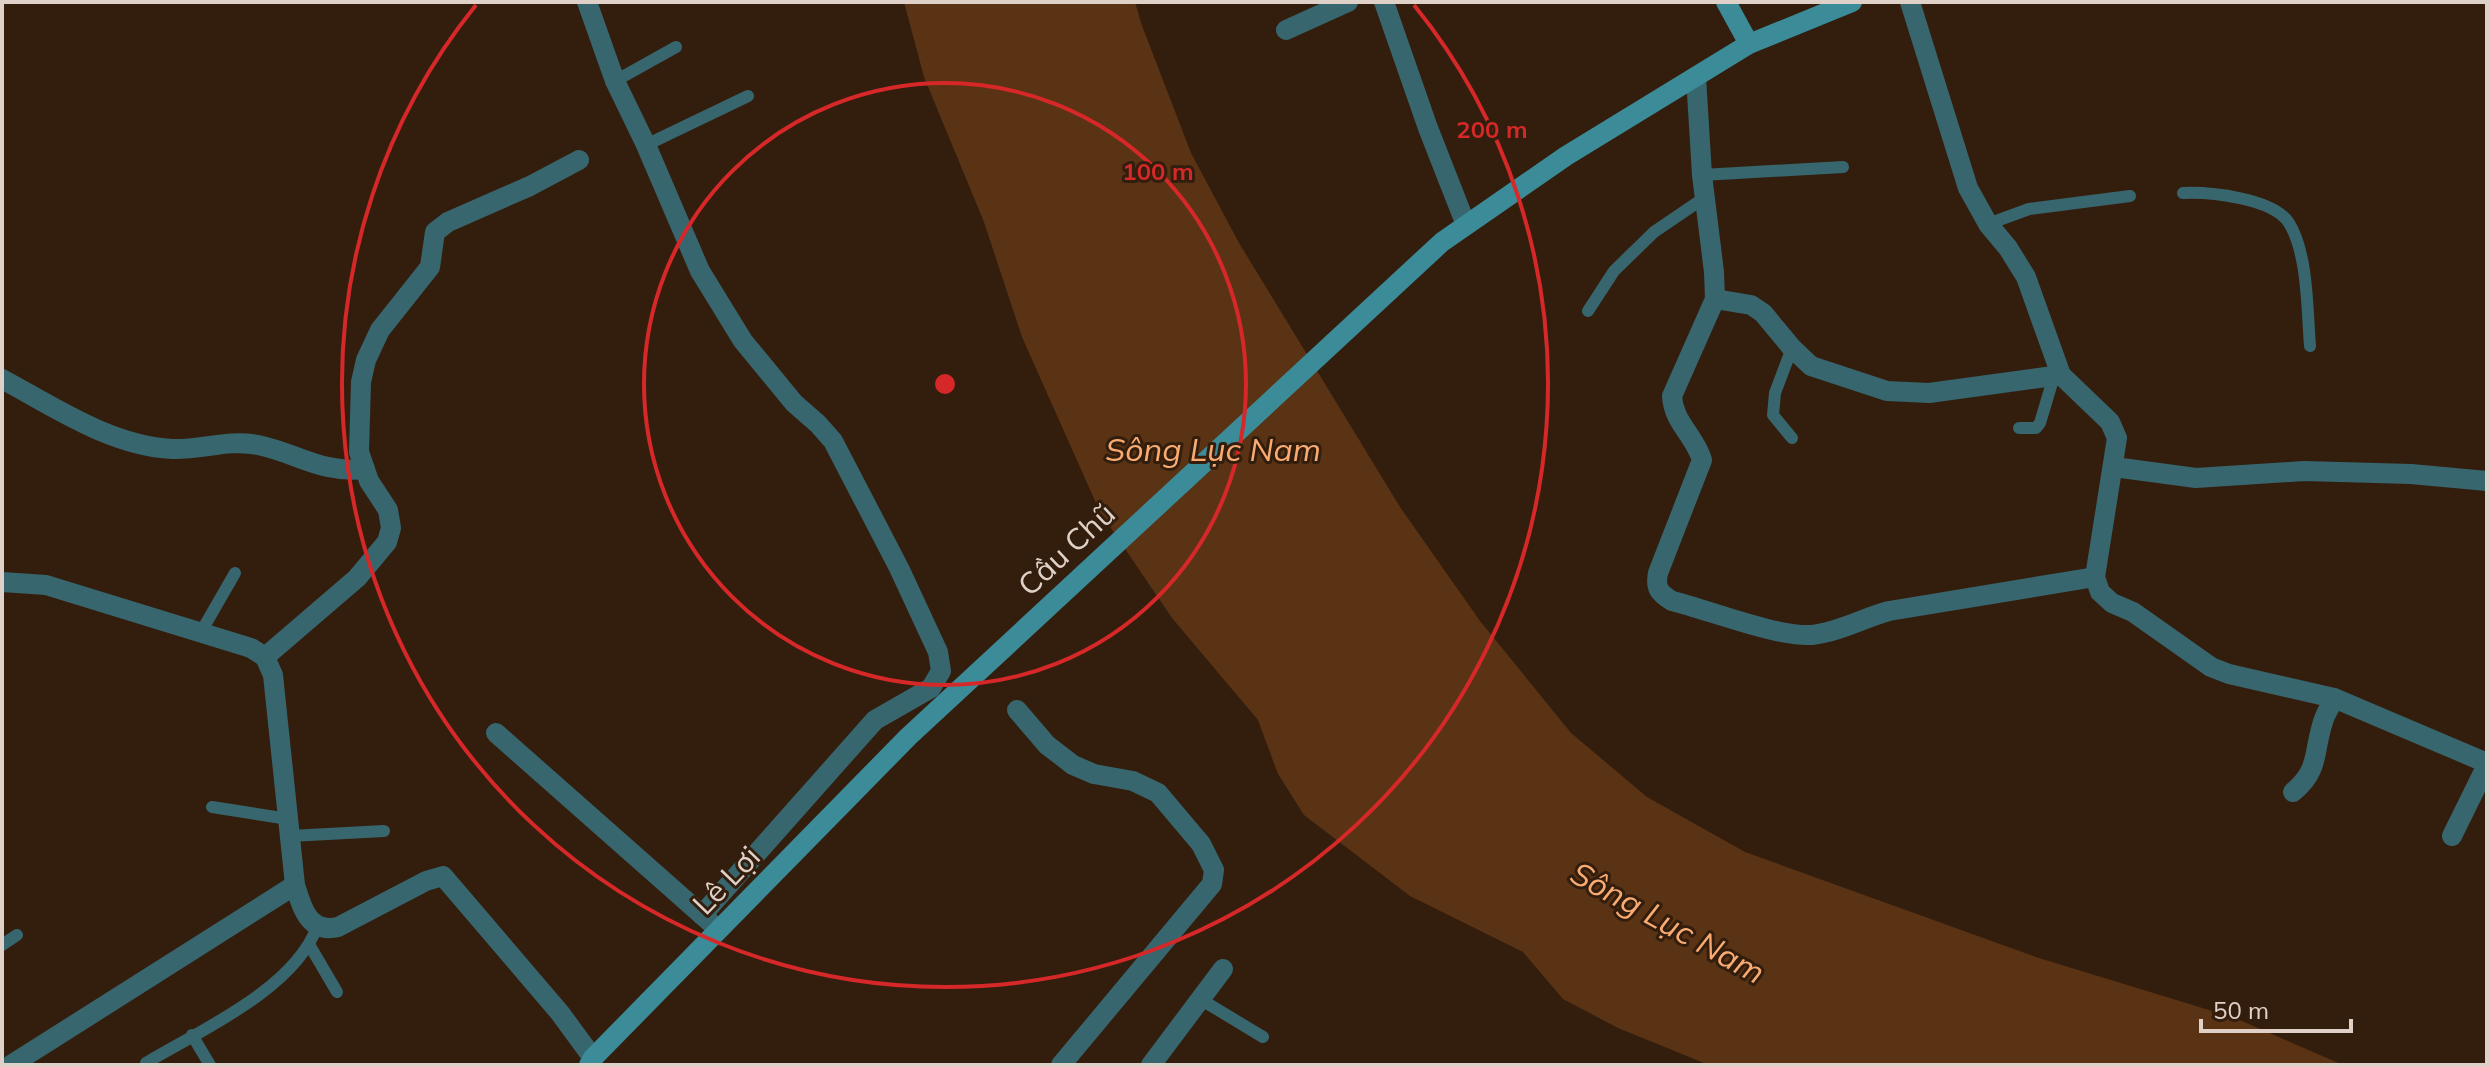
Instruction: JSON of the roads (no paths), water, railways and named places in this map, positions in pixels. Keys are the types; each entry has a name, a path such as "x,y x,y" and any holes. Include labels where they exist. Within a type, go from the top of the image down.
{"street":[{"path":"587,2 615,81 700,271 743,341 794,403 833,441 938,652 941,671 931,688 875,720 702,915"},
{"path":"1286,30 1348,2"},
{"path":"1384,2 1466,225"},
{"path":"1726,2 1749,44"},
{"name":"Cầu Chũ","path":"908,737 1442,242 1566,156 1749,44 1852,2"},
{"path":"1910,2 1968,188 1988,224 2026,277 2058,375 2110,422 2117,438 2095,577 2100,592 2211,667 2334,698 2487,764 2452,836"},
{"path":"1696,77 1715,299 1672,396 1672,411 1702,460 1658,573 1656,586 1661,594 1672,601 1764,627 1810,635 1849,627 1867,617 1889,611 2095,577"},
{"path":"265,657 357,578 387,542 391,528 388,510 369,481 359,452 361,382 366,360 380,330 430,267 435,232 448,222 530,186 579,160"},
{"path":"1715,299 1751,305 1763,313 1811,366 1872,387 1908,393 1952,391 2058,375"},
{"path":"2,379 81,422 139,444 173,449 237,442 262,446 309,464 345,472 365,469"},
{"path":"2114,467 2196,478 2304,471 2411,474 2487,481"},
{"path":"2,582 46,585 251,648 265,657 273,675 295,885 314,937 426,881 443,876 560,1013 591,1062"},
{"path":"2293,792 2307,781 2316,757 2323,721 2334,698"},
{"path":"1017,710 1047,745 1073,765 1094,774 1133,781 1158,793 1201,844 1214,870 1212,884 1061,1065"},
{"path":"496,733 719,930"},
{"name":"Lê Lợi","path":"591,1062 908,737"},
{"path":"11,1065 295,885"},
{"path":"1151,1065 1223,969"}],"lane":[{"path":"615,81 676,47"},
{"path":"646,145 748,96"},
{"path":"1702,175 1843,167"},
{"path":"2183,193 2207,192 2235,197 2279,213 2289,223 2301,259 2310,346"},
{"path":"1988,224 2029,209 2130,196"},
{"path":"1588,311 1614,271 1644,242 1704,198"},
{"path":"1792,348 1775,393 1773,415 1792,438"},
{"path":"2019,428 2036,428 2040,423 2058,375"},
{"path":"201,632 235,573"},
{"path":"212,807 289,827 384,831"},
{"path":"2,945 17,935"},
{"path":"314,937 337,992"},
{"path":"146,1063 264,992 287,974 314,937"},
{"path":"1200,999 1263,1037"},
{"path":"192,1035 210,1065"}],"water":[{"name":"Sông Lục Nam","path":"904,2 1135,2 1191,153 1239,243 1400,507 1480,621 1571,733 1647,797 1745,852 2039,958 2235,1018 2343,1065 1709,1065 1618,1028 1563,999 1523,952 1410,896 1304,815 1278,774 1258,720 1172,618 1100,512 1022,337 984,222 924,77"}]}
